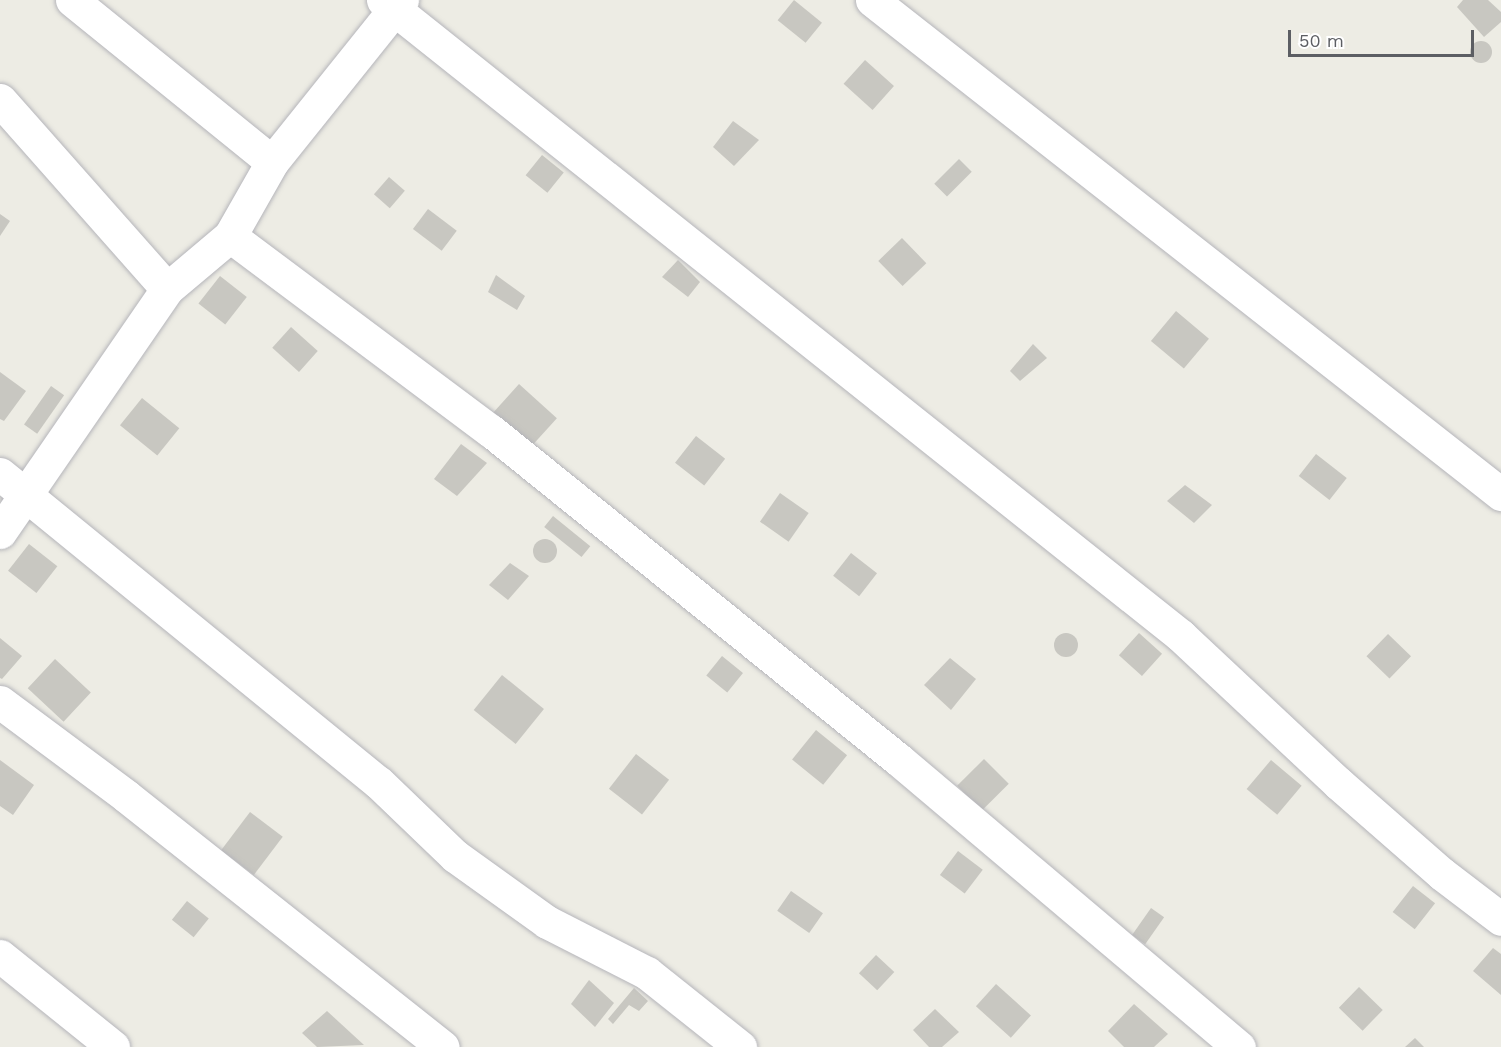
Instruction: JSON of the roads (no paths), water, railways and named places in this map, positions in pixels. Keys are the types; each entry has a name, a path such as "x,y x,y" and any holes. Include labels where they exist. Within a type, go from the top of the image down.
{"street":[{"path":"72,0 272,162"},
{"path":"872,0 1501,494"},
{"path":"0,532 13,484 167,289 230,236 272,162 393,4 1181,636 1355,798 1442,874 1501,919"},
{"path":"0,100 167,289"},
{"path":"230,236 491,431 899,760 1239,1047"},
{"path":"13,484 378,782 455,856 547,922 647,973 740,1047"},
{"path":"0,702 126,796 443,1047"},
{"path":"0,956 113,1047"}]}
